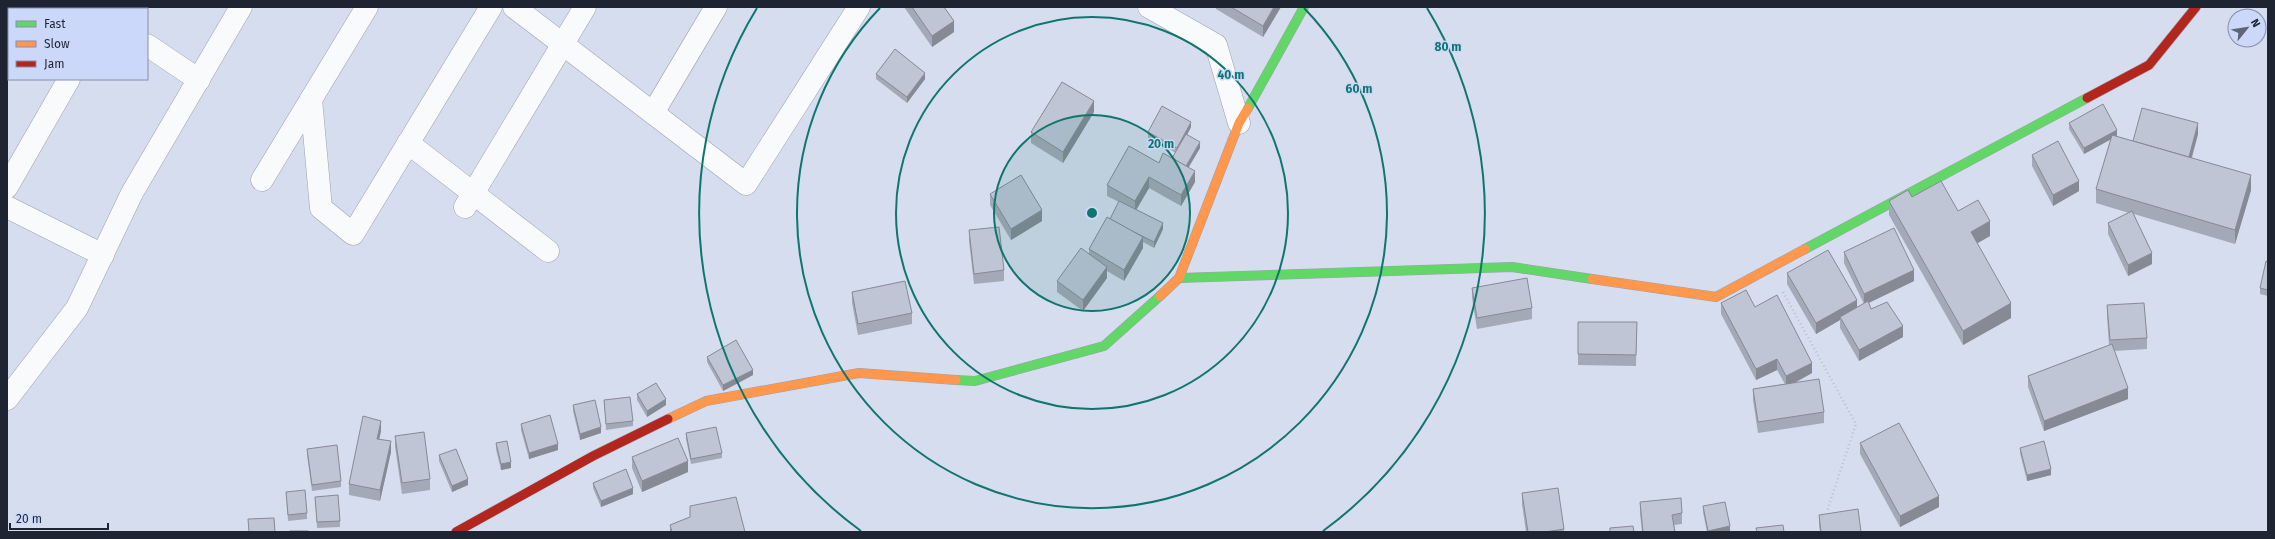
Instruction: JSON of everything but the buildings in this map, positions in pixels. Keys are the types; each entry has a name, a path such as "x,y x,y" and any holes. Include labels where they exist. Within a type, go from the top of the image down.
{"street":[{"path":"7,399 77,308 132,193 241,7"},
{"path":"262,180 367,7"},
{"path":"311,98 321,208 353,234 491,7"},
{"path":"514,7 746,184 859,7"},
{"path":"469,201 585,7"},
{"path":"653,113 716,7"},
{"path":"1149,7 1216,44 1239,123"},
{"path":"456,532 593,456 706,401 859,373 975,381 1104,346 1179,278 1239,123 1304,7"},
{"path":"1179,278 1512,267 1716,297 2149,65 2196,7"},
{"path":"148,46 199,80"},
{"path":"7,187 68,80"},
{"path":"408,144 469,201 548,251"},
{"path":"7,208 103,255"}],"path":[{"path":"1770,269 1856,424 1827,511"}],"traffic: fast":[{"path":"1248,108 1304,7"},
{"path":"1805,249 2087,98"},
{"path":"1179,278 1512,267 1592,279"},
{"path":"956,380 975,381 1104,346 1160,296"}],"traffic: slow":[{"path":"1160,296 1179,278 1239,123 1248,108"},
{"path":"1592,279 1716,297 1805,249"},
{"path":"668,419 706,401 859,373 956,380"}],"traffic: jam":[{"path":"2087,98 2149,65 2196,7"},
{"path":"456,532 593,456 668,419"}]}
